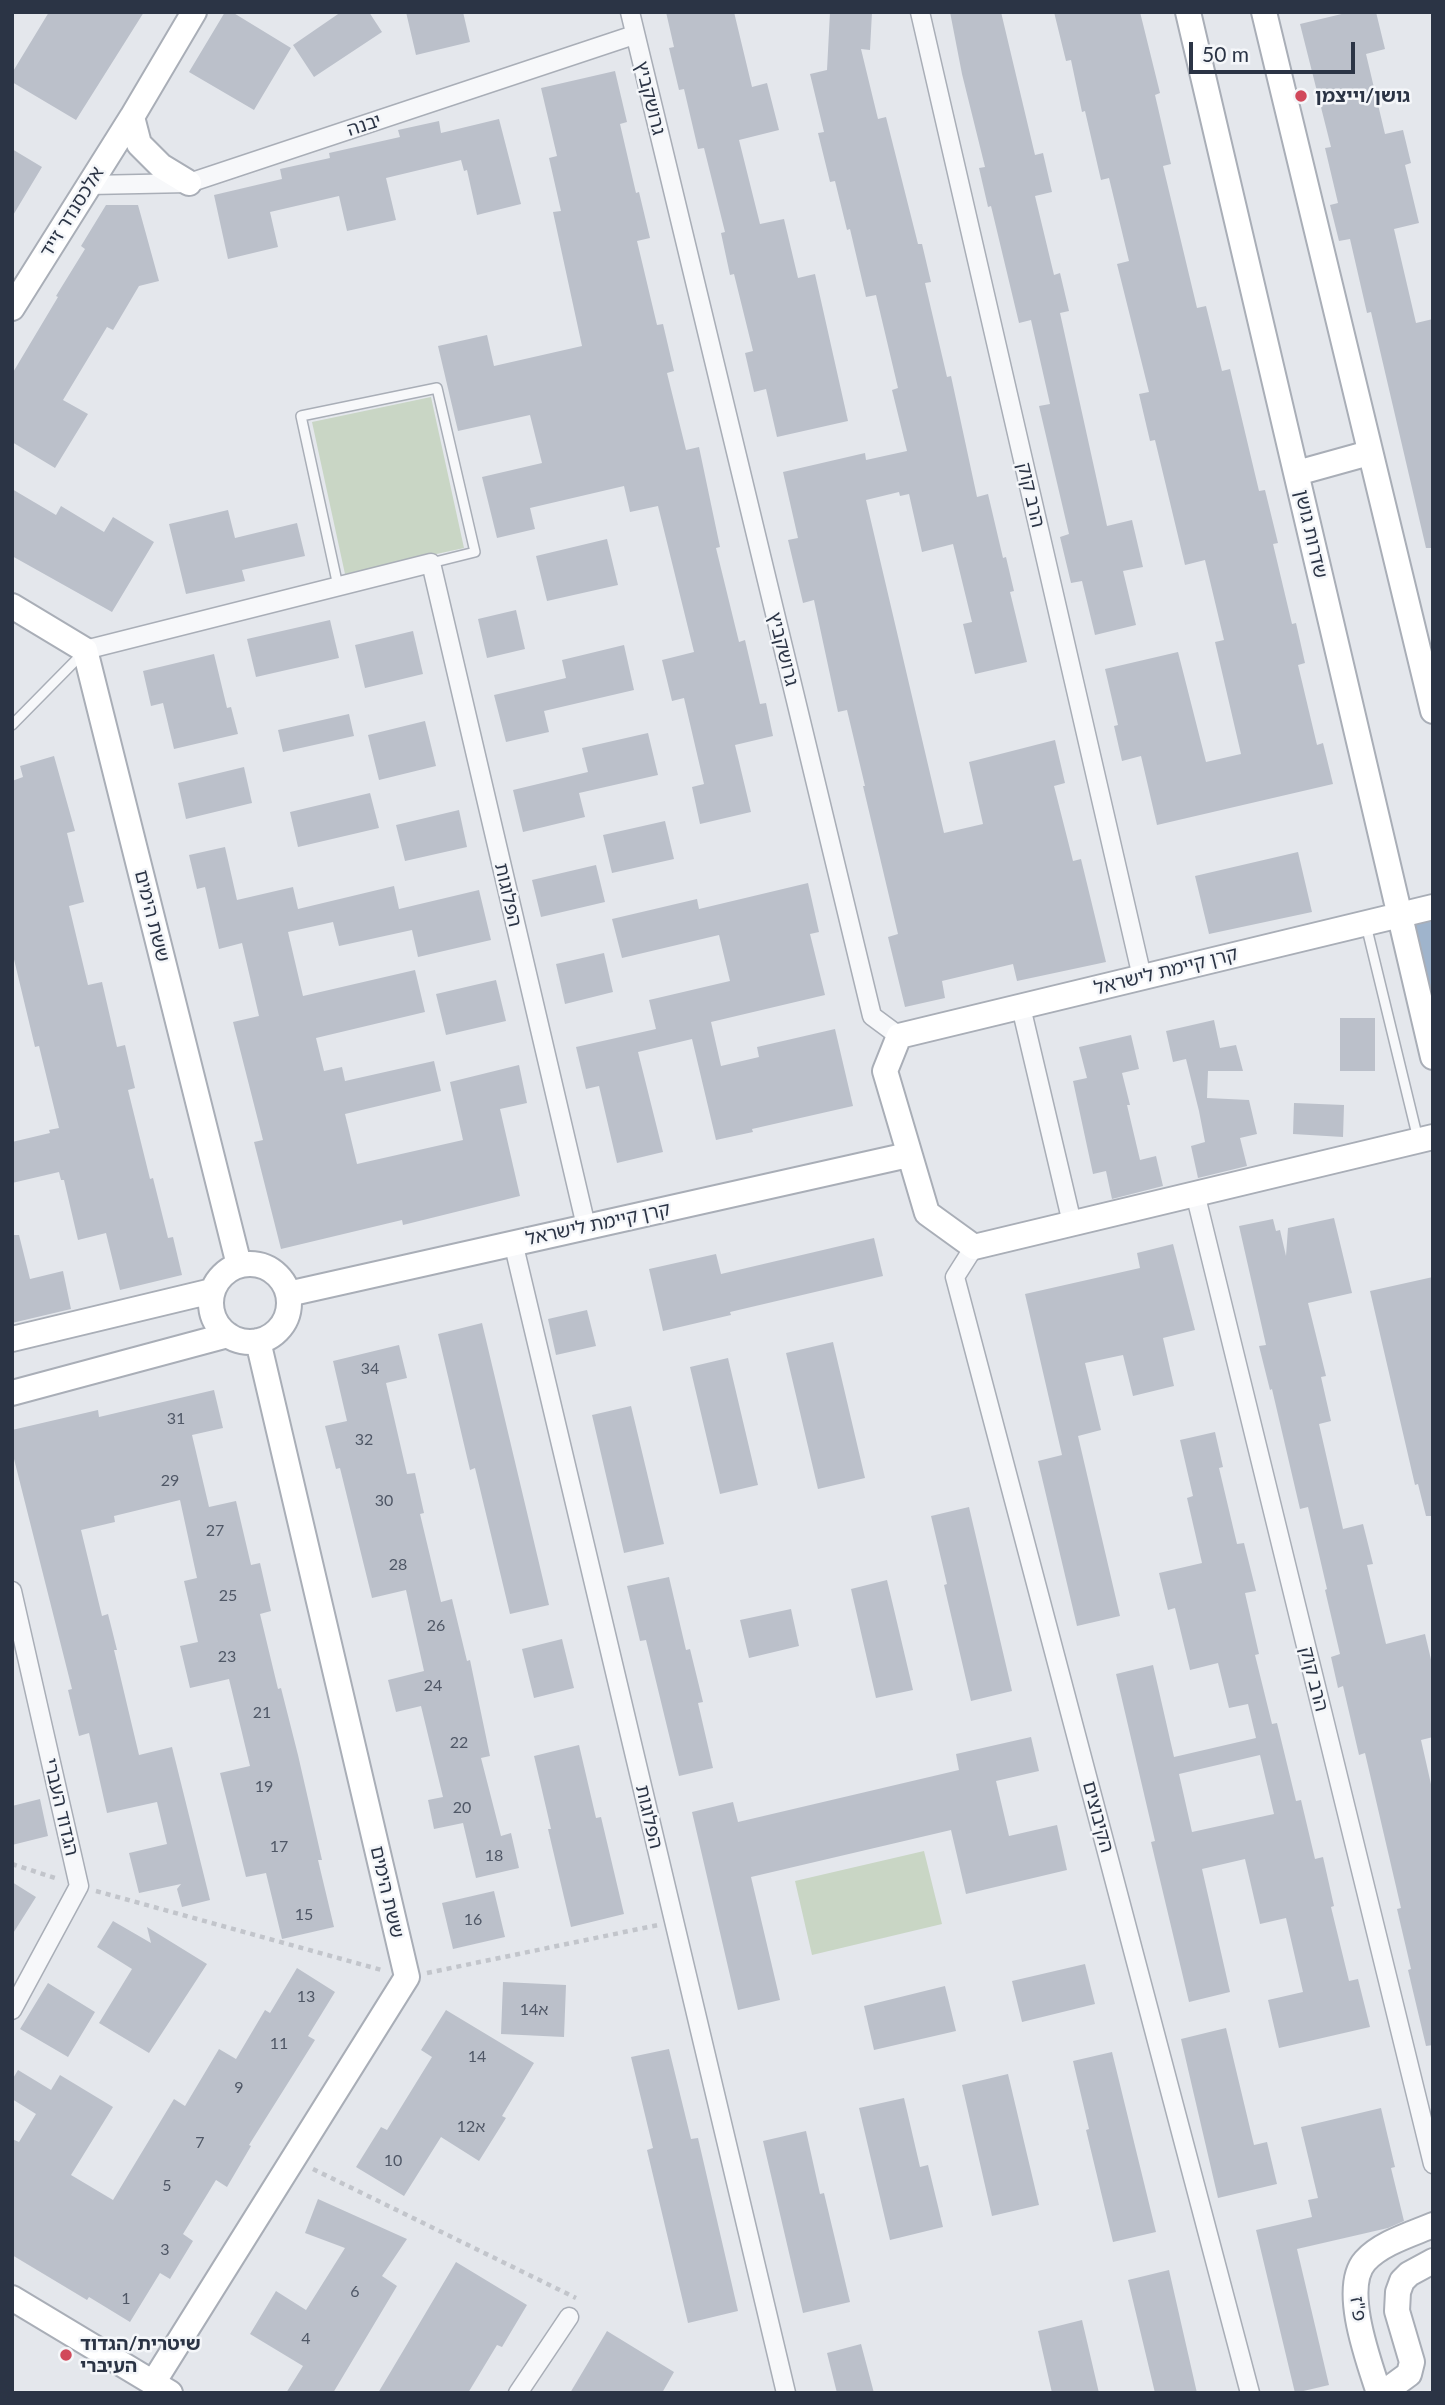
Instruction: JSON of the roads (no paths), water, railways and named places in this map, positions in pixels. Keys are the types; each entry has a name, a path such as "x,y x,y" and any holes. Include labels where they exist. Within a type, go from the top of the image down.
{"street":[{"name":"אלכסנדר זייד","path":"12,308 132,117 194,12"},
{"name":"גרושקביץ","path":"630,12 872,1016 899,1036"},
{"name":"הרב קוק","path":"920,12 1142,977"},
{"name":"שדרות גושן","path":"1188,12 1433,1056"},
{"path":"1264,12 1433,711"},
{"name":"יבנה","path":"89,185 189,183 635,35"},
{"path":"132,117 139,144 161,166 189,183"},
{"path":"1297,473 1369,453"},
{"path":"12,606 85,650 431,563"},
{"name":"הפלוגות","path":"431,563 586,1226"},
{"name":"ששת הימים","path":"85,650 239,1265"},
{"name":"קרן קיימת לישראל","path":"899,1036 1433,907"},
{"path":"1021,1007 1072,1223"},
{"path":"899,1036 885,1071 927,1213 974,1247 1425,1139"},
{"name":"קרן קיימת לישראל","path":"288,1294 908,1155"},
{"name":"הרב קוק","path":"1195,1193 1433,2164"},
{"name":"הפלוגות","path":"513,1242 786,2393"},
{"name":"הקיבוצים","path":"974,1247 955,1277 1250,2393"},
{"path":"239,1265 264,1266 275,1272 288,1294 286,1318 270,1336 258,1341 237,1340 218,1326 212,1316 212,1291 227,1271 239,1265"},
{"path":"12,1339 212,1291"},
{"path":"12,1393 228,1335"},
{"name":"ששת הימים","path":"162,2388 294,2160 407,1977 258,1341"},
{"name":"הגדוד העברי","path":"12,1591 79,1886 12,2010"},
{"name":"פ\"ז","path":"1433,2225 1379,2250 1365,2260 1357,2274 1355,2288 1363,2341 1381,2393 1403,2379 1412,2362 1397,2311 1398,2292 1402,2281 1433,2261"},
{"path":"12,2298 162,2388"},
{"path":"518,2393 569,2317"}],"lane":[{"path":"338,586 301,416 437,388 475,552 431,563"},
{"path":"12,726 85,650"},
{"path":"1365,923 1425,1139"}],"water":[{"path":"1433,915 1433,1029 1407,920"}],"place":[{"name":"גושן/וייצמן","path":"1301,96"},
{"name":"שיטרית/הגדוד העיברי","path":"66,2355"}]}
